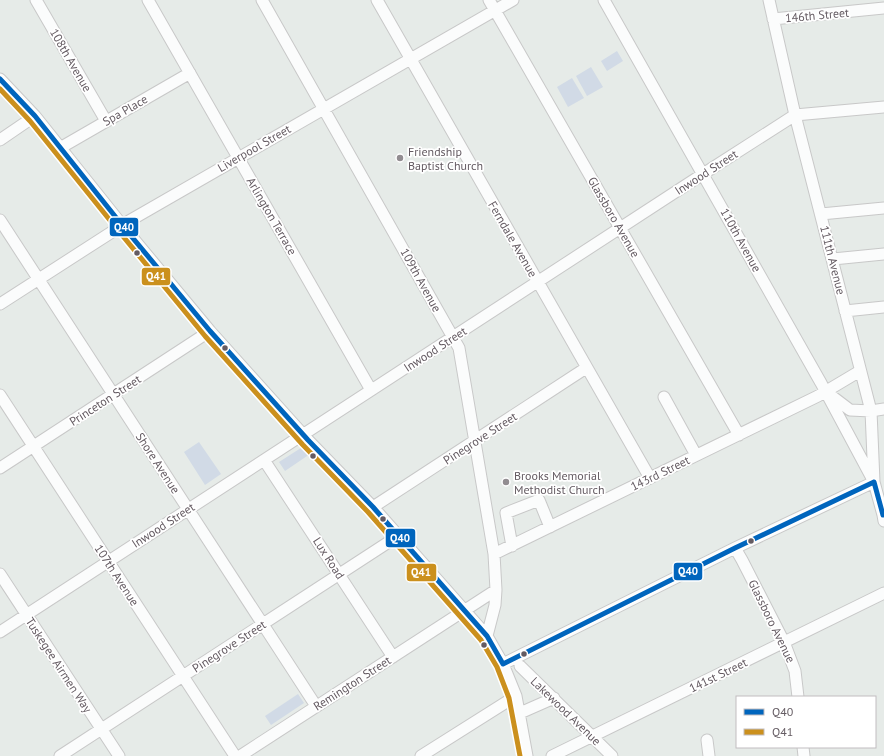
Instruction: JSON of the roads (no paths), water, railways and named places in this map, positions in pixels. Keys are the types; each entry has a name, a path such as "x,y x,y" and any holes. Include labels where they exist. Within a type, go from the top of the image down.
{"street":[{"name":"108th Avenue","path":"36,0 106,121"},
{"name":"Arlington Terrace","path":"148,0 371,390"},
{"name":"109th Avenue","path":"262,0 459,348 476,440 494,554 496,590 495,605 487,636"},
{"name":"Ferndale Avenue","path":"377,0 650,478"},
{"name":"Glassboro Avenue","path":"490,0 739,435"},
{"name":"Liverpool Street","path":"0,304 122,225 513,0"},
{"name":"110th Avenue","path":"604,0 826,391 874,482"},
{"name":"111th Avenue","path":"769,0 795,115 846,311 870,411 874,482 884,515 884,521"},
{"name":"146th Street","path":"773,19 884,8"},
{"name":"Spa Place","path":"60,148 190,73"},
{"path":"0,79 35,116 122,225 210,331 303,434 373,507 487,636 503,664 516,696 527,756"},
{"name":"Inwood Street","path":"0,632 795,115 884,107"},
{"path":"0,140 35,116"},
{"path":"821,214 884,208"},
{"name":"Shore Avenue","path":"0,220 316,706"},
{"path":"832,259 884,254"},
{"path":"846,311 884,307"},
{"name":"Princeton Street","path":"0,468 210,331"},
{"name":"Pinegrove Street","path":"373,507 586,368"},
{"name":"143rd Street","path":"494,554 739,435 826,391 860,371"},
{"path":"826,391 850,410 870,411 884,409"},
{"name":"107th Avenue","path":"0,395 235,756"},
{"path":"664,397 696,456"},
{"name":"Lux Road","path":"264,460 393,656"},
{"path":"503,664 735,548 874,482"},
{"path":"512,546 506,513 539,500 550,527"},
{"name":"Pinegrove Street","path":"60,756 398,536"},
{"name":"Glassboro Avenue","path":"735,548 784,642 795,671 798,696"},
{"name":"Tuskegee Airmen Way","path":"0,574 119,756"},
{"path":"464,610 496,590"},
{"name":"141st Street","path":"552,756 884,593"},
{"name":"Remington Street","path":"240,756 464,610"},
{"name":"Lakewood Avenue","path":"520,666 612,756"},
{"path":"423,755 516,696"},
{"path":"520,713 554,698"},
{"path":"707,740 709,756"}],"place":[{"name":"Friendship Baptist Church","path":"400,158"},
{"name":"Brooks Memorial Methodist Church","path":"506,482"}]}
